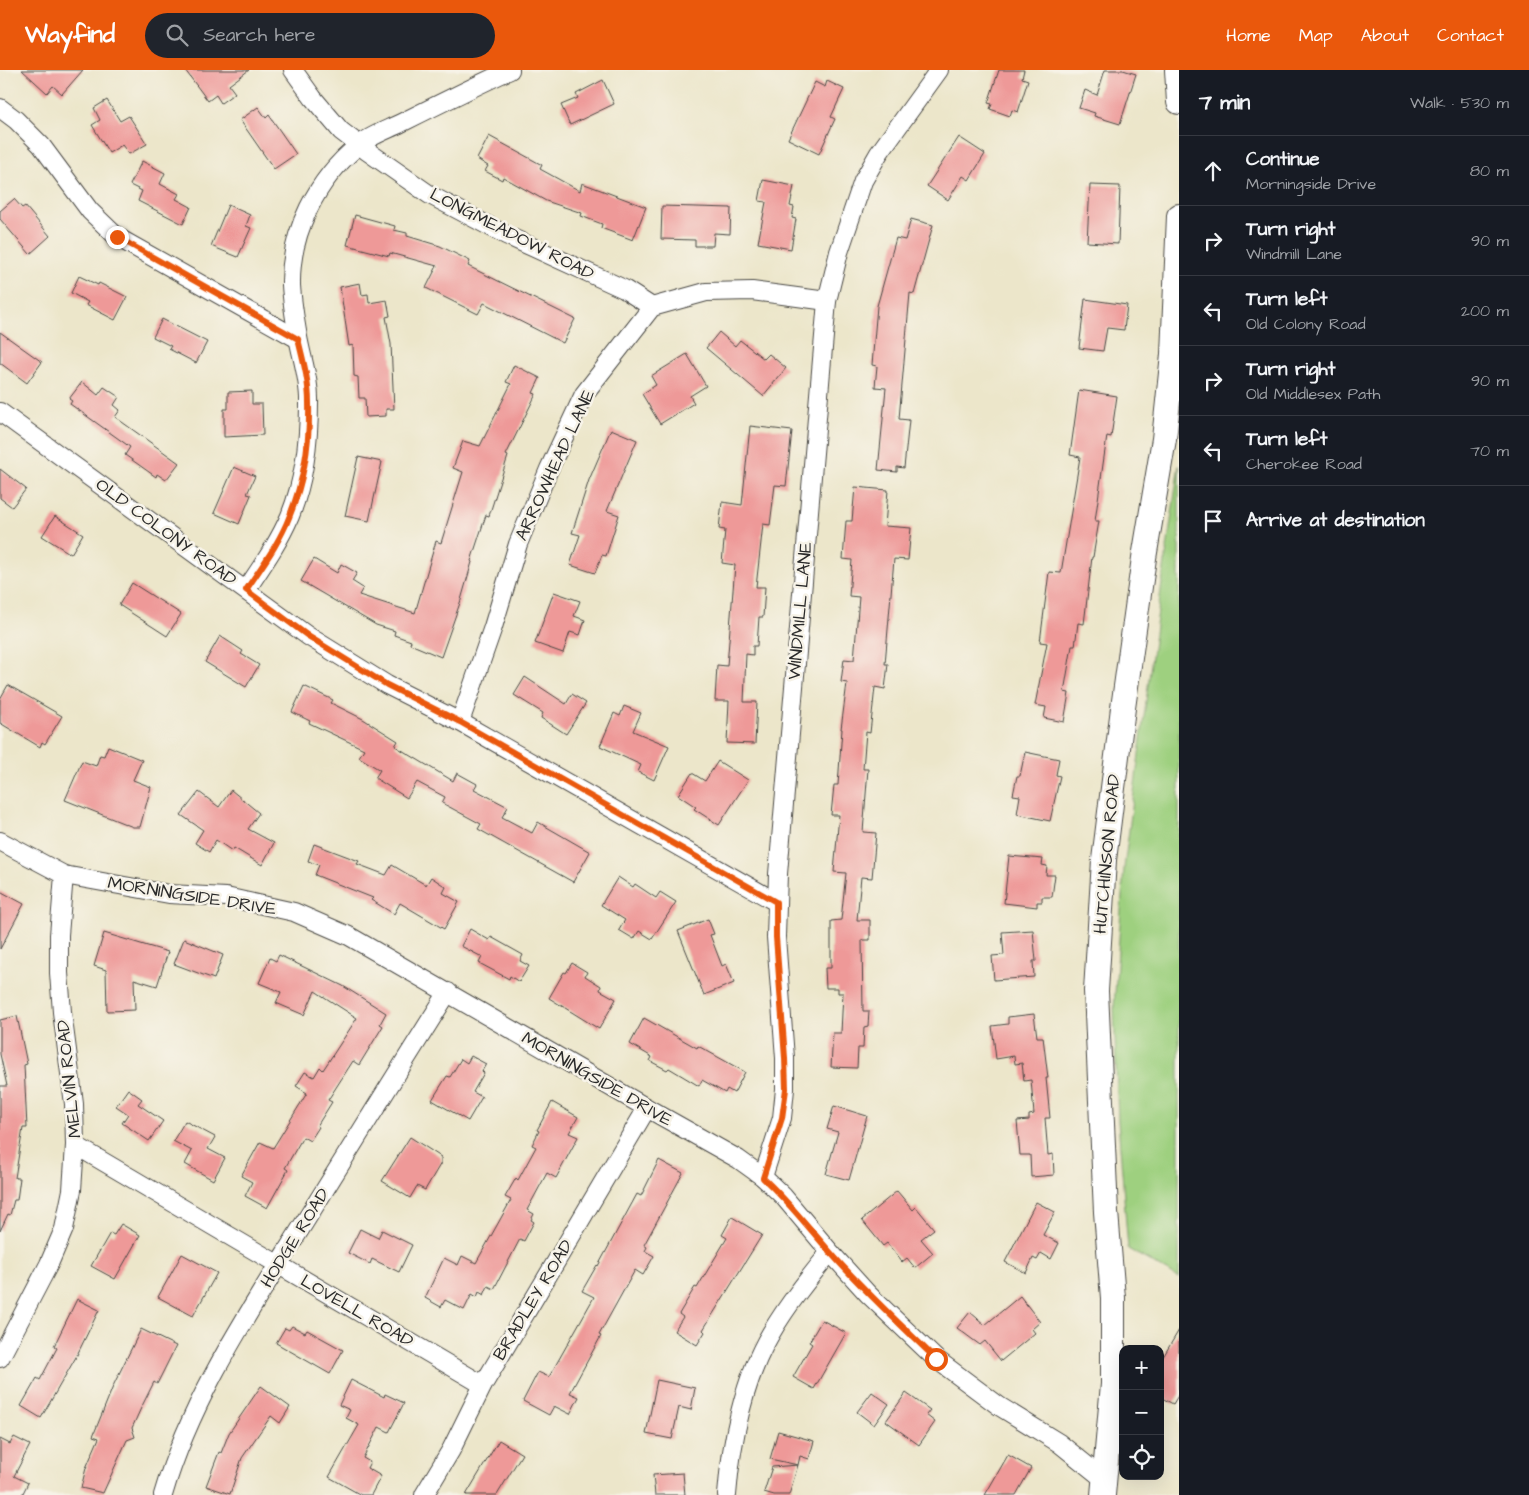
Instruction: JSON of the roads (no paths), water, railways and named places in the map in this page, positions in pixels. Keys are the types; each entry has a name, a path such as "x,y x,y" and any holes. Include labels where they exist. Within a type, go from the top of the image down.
{"street":[{"name":"LONGMEADOW ROAD","path":"293,70 312,98 341,131 430,195 506,235 624,289 652,307"},
{"path":"246,590 270,554 290,515 303,473 310,402 298,339 291,284 293,255 301,226 314,198 334,169 359,145 510,70"},
{"name":"WINDMILL LANE","path":"763,1178 782,1118 786,1089 776,902 781,826 828,301 839,252 863,181 879,153 939,70"},
{"path":"1177,70 1179,102"},
{"path":"0,108 16,120 41,145 90,211 117,237 298,339"},
{"name":"HUTCHINSON ROAD","path":"1104,1488 1114,1384 1113,1298 1106,1212 1097,981 1104,860 1144,558 1164,439 1173,354 1179,216"},
{"path":"652,307 706,292 752,291 828,301"},
{"name":"ARROWHEAD LANE","path":"460,722 493,627 518,544 553,461 584,394 652,307"},
{"name":"OLD COLONY ROAD","path":"0,412 308,636 387,685 460,722 776,902"},
{"name":"MORNINGSIDE DRIVE","path":"0,841 64,875 169,894 226,897 294,912 349,936 731,1155 784,1196 830,1252 868,1294 936,1359 999,1406 1059,1444 1104,1488"},
{"name":"MELVIN ROAD","path":"0,1358 49,1264 64,1229 72,1190 76,1145 74,1104 59,973 59,935 64,875"},
{"name":"HODGE ROAD","path":"163,1495 184,1438 200,1402 225,1356 278,1265 448,992"},
{"name":"BRADLEY ROAD","path":"424,1495 451,1450 483,1385 647,1108"},
{"name":"LOVELL ROAD","path":"76,1145 483,1385"},
{"path":"727,1495 729,1467 747,1385 770,1334 793,1299 830,1252"}]}
